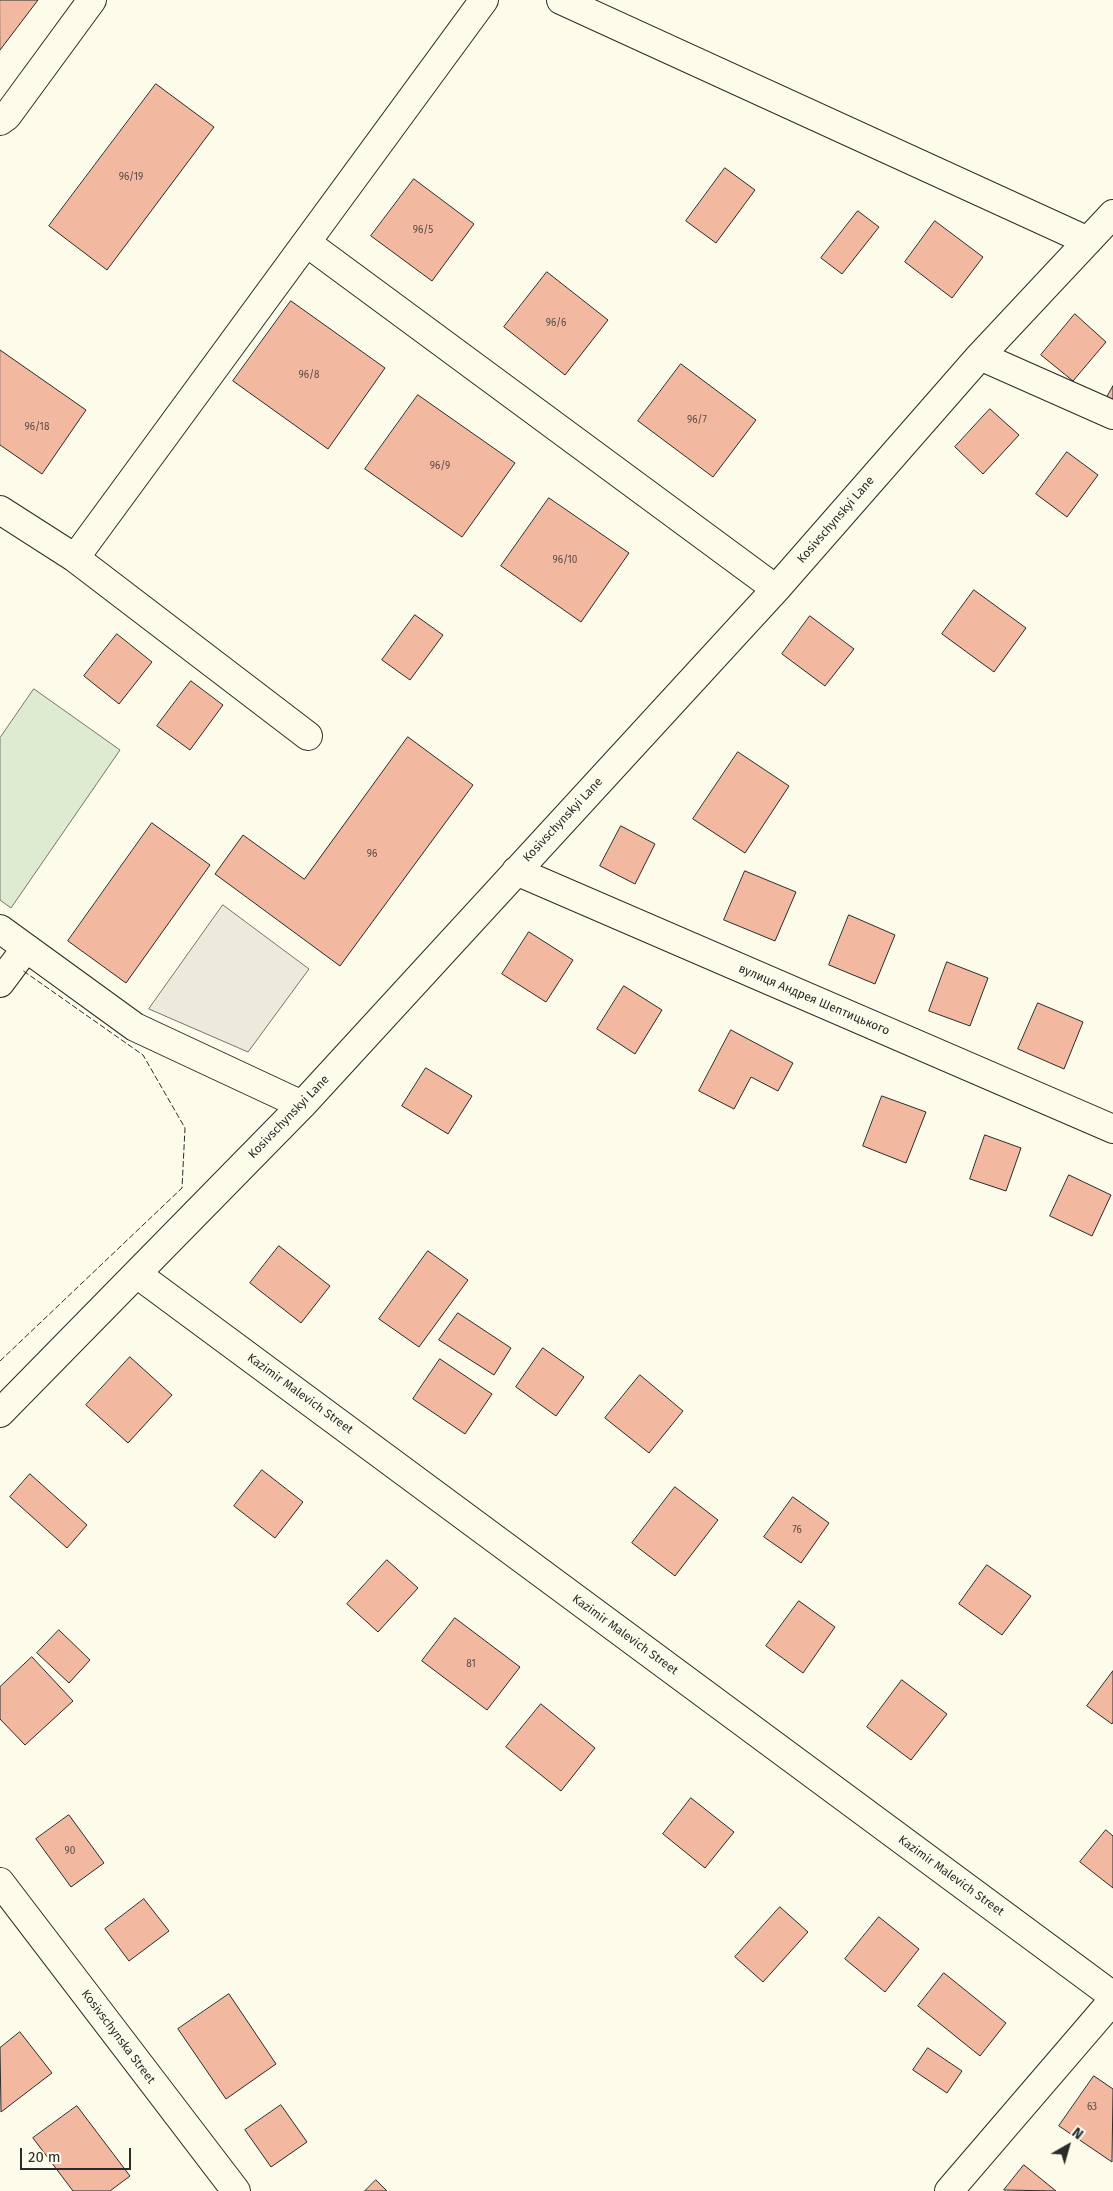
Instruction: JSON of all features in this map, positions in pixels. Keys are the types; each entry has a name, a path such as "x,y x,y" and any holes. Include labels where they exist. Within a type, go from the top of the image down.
{"street":[{"path":"0,121 7,116 92,0"},
{"path":"75,558 308,243 484,0"},
{"path":"561,0 1088,241"},
{"name":"Kosivschynskyi Lane","path":"0,1413 302,1105 776,589 980,356 1113,214"},
{"path":"308,243 776,589"},
{"path":"980,356 1113,415"},
{"path":"0,510 75,558 308,736"},
{"name":"вулиця Андрея Шептицького","path":"516,871 1113,1129"},
{"path":"0,929 135,1028 302,1105"},
{"path":"0,983 26,948"},
{"name":"Kazimir Malevich Street","path":"137,1274 1113,1996"},
{"name":"Kosivschynska Street","path":"0,1882 236,2191"},
{"path":"949,2191 1113,2000"}],"green space":[{"path":"34,689 120,750 11,908 0,900 0,738"}],"shaded area":[{"path":"223,905 309,969 248,1052 149,1009"}],"building":[{"path":"0,0 38,0 0,50"},
{"path":"156,84 214,127 107,270 49,226"},
{"path":"725,168 755,190 716,243 686,221"},
{"path":"414,179 474,224 432,281 371,236"},
{"path":"858,211 879,227 842,274 821,258"},
{"path":"935,221 983,257 952,298 905,262"},
{"path":"547,272 608,320 565,375 504,327"},
{"path":"291,301 385,368 328,449 233,381"},
{"path":"1075,314 1106,342 1073,381 1041,355"},
{"path":"0,350 86,410 42,474 0,445"},
{"path":"681,364 756,420 713,477 638,421"},
{"path":"1113,386 1113,402 1106,399"},
{"path":"418,395 515,463 462,537 365,469"},
{"path":"990,409 1019,435 983,474 955,447"},
{"path":"1067,452 1098,475 1067,517 1036,494"},
{"path":"549,498 629,553 581,622 501,566"},
{"path":"974,590 1026,628 994,672 942,634"},
{"path":"415,615 443,635 410,680 382,660"},
{"path":"810,616 854,649 825,686 782,654"},
{"path":"117,634 152,662 119,704 84,676"},
{"path":"191,681 223,705 190,750 157,726"},
{"path":"408,737 473,785 340,966 215,874 243,835 304,879"},
{"path":"738,752 789,786 745,853 693,819"},
{"path":"152,823 210,865 126,983 68,941"},
{"path":"621,826 655,844 635,884 600,866"},
{"path":"745,871 796,892 775,941 724,920"},
{"path":"849,915 895,935 875,984 829,965"},
{"path":"529,932 573,960 546,1002 502,974"},
{"path":"947,962 988,978 970,1026 929,1011"},
{"path":"624,986 662,1010 635,1054 597,1029"},
{"path":"1038,1003 1083,1022 1064,1069 1018,1049"},
{"path":"731,1030 793,1063 778,1091 751,1077 734,1109 699,1091"},
{"path":"426,1068 472,1096 448,1134 402,1106"},
{"path":"882,1096 926,1112 906,1163 863,1146"},
{"path":"985,1135 1021,1148 1006,1191 970,1179"},
{"path":"1069,1175 1111,1195 1092,1236 1050,1216"},
{"path":"279,1246 330,1286 301,1323 250,1283"},
{"path":"428,1251 468,1280 419,1347 379,1319"},
{"path":"458,1313 511,1348 494,1375 439,1340"},
{"path":"543,1348 584,1377 556,1416 516,1387"},
{"path":"130,1357 172,1395 128,1443 86,1405"},
{"path":"440,1359 492,1394 465,1434 413,1399"},
{"path":"640,1375 683,1411 649,1453 605,1418"},
{"path":"262,1470 303,1502 275,1538 234,1506"},
{"path":"30,1474 87,1525 67,1548 10,1497"},
{"path":"675,1487 718,1520 675,1576 632,1543"},
{"path":"793,1497 829,1523 801,1563 764,1537"},
{"path":"387,1560 418,1588 378,1632 347,1604"},
{"path":"987,1565 1031,1596 1002,1635 959,1604"},
{"path":"799,1601 835,1627 803,1673 766,1646"},
{"path":"455,1618 520,1667 487,1710 422,1661"},
{"path":"59,1630 90,1660 69,1683 37,1653"},
{"path":"32,1657 73,1701 25,1745 0,1719 0,1687"},
{"path":"1113,1671 1113,1722 1112,1724 1087,1706"},
{"path":"902,1680 947,1714 911,1760 867,1727"},
{"path":"541,1704 595,1748 561,1791 506,1747"},
{"path":"691,1798 734,1832 705,1868 663,1834"},
{"path":"69,1815 104,1863 71,1887 36,1839"},
{"path":"1106,1830 1113,1836 1113,1888 1080,1862"},
{"path":"144,1899 169,1931 129,1961 105,1929"},
{"path":"780,1907 808,1932 763,1982 735,1957"},
{"path":"879,1917 919,1949 885,1992 845,1959"},
{"path":"944,1973 1006,2023 980,2056 918,2006"},
{"path":"229,1994 276,2064 226,2099 178,2029"},
{"path":"20,2032 52,2073 1,2112 0,2048"},
{"path":"928,2048 962,2071 947,2093 913,2070"},
{"path":"1094,2076 1113,2089 1112,2162 1059,2126"},
{"path":"281,2105 307,2142 271,2167 245,2130"},
{"path":"77,2106 130,2176 110,2191 73,2191 33,2138"},
{"path":"1024,2165 1056,2191 1004,2190"},
{"path":"376,2180 387,2191 365,2191"}],"fence":[{"path":"0,1361 182,1188 185,1128 143,1055 22,970"}]}
